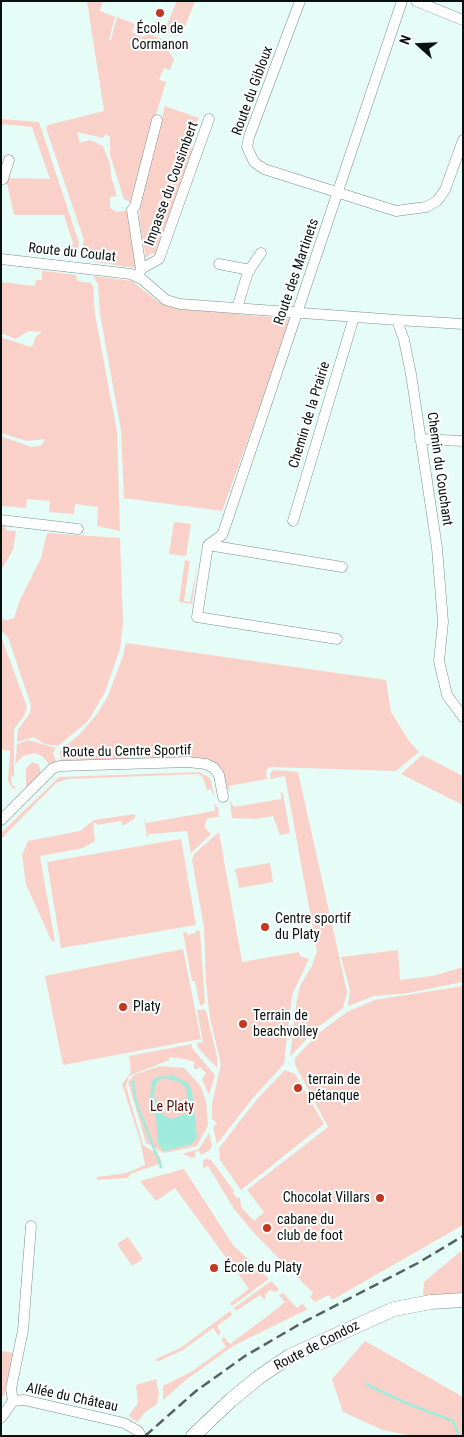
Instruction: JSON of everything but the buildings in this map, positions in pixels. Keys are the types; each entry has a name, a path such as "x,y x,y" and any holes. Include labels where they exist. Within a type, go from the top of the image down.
{"main road":[{"name":"Route de Condoz","path":"194,1436 259,1376 290,1356 394,1310 431,1302 463,1300"}],"street":[{"name":"Route du Gibloux","path":"300,1 249,137 247,147 254,162 264,169 338,194"},
{"name":"Route des Martinets","path":"208,545 222,535 224,530 402,1"},
{"path":"416,1 463,20"},
{"name":"Impasse du Cousimbert","path":"140,273 159,259 209,119"},
{"path":"157,120 136,206 132,210 140,273 160,296 173,303 354,318 463,324"},
{"path":"338,194 396,212 426,207 437,201 445,190 463,140"},
{"path":"1,178 3,178 10,160"},
{"path":"237,308 250,270 261,253"},
{"name":"Route du Coulat","path":"1,259 140,273"},
{"path":"218,264 250,270"},
{"name":"Chemin de la Prairie","path":"293,521 354,318"},
{"name":"Chemin du Couchant","path":"397,320 404,340 411,374 443,608 439,661 447,695 463,718"},
{"path":"420,439 463,441"},
{"path":"1,520 78,529"},
{"path":"337,639 197,617 208,545 342,567"},
{"name":"Route du Centre Sportif","path":"1,820 53,768 60,766 188,762 206,764 214,768 219,775 223,798"},
{"path":"13,1401 11,1389 23,1330 31,1226"},
{"name":"Allée du Château","path":"1,1418 13,1401 24,1400 124,1423 138,1431 141,1436"}],"green space":[{"path":"87,1 103,1 100,11 115,17 109,40 111,40 117,17 135,24 132,32 142,37 149,34 172,43 169,52 174,59 170,70 164,68 159,80 166,82 149,137 134,204 124,199 110,155 110,137 106,134 103,138 77,132 80,143 90,140 103,146 110,164 111,176 117,196 110,197 110,208 117,212 128,210 136,257 135,268 96,262 87,254 81,252 84,240 46,128 48,125 104,111"},
{"path":"177,1 195,1 182,34 176,36 164,31"},
{"path":"165,106 199,118 187,146 193,148 158,253 150,254 146,259 139,219 140,206"},
{"path":"1,119 39,122 79,243 78,248 68,255 58,259 71,252 73,243 64,215 14,215 6,178 50,179 32,127 1,124"},
{"path":"22,268 76,275 77,281 91,283 93,286 95,314 117,432 120,531 97,526 98,507 75,504 74,514 49,512 50,501 27,499 26,508 1,506 1,436 31,447 42,445 45,439 27,441 1,433 1,337 30,347 33,345 36,336 42,332 29,331 15,339 1,333 1,282 35,286 36,280 42,280 42,271"},
{"path":"93,276 132,281 157,301 173,308 292,319 222,511 124,498 121,430 100,314 98,284"},
{"path":"1,521 6,523 6,530 16,531 13,550 1,570"},
{"path":"174,522 191,524 186,556 169,554"},
{"path":"47,533 120,538 123,624 120,649 105,692 87,722 58,746 45,744 33,737 17,742 18,730 30,713 31,705 8,637 1,630 1,619 14,618 20,600 41,558"},
{"path":"185,560 190,561 184,601 190,602 198,561 192,604 179,602"},
{"path":"1,636 27,707 24,716 14,729 14,776 11,777 12,786 15,786 15,790 10,785 8,780 10,751 1,750"},
{"path":"126,643 386,680 391,712 409,741 419,752 396,771 270,767 266,771 267,779 229,786 230,792 207,760 199,758 71,760 61,762 60,751 82,732 97,714 108,696"},
{"path":"28,740 56,748 53,753 57,764 51,766 42,756 35,753 23,756 15,765 17,744"},
{"path":"422,755 463,776 463,805 401,774"},
{"path":"32,762 39,765 41,774 26,789 26,769"},
{"path":"273,770 298,772 347,992 343,1008 317,1028 290,1057 300,986 312,966 317,951 285,776 271,779 270,774"},
{"path":"199,772 210,778 214,795 211,789 207,790 203,778 198,774 68,779 56,783 1,839 1,833 59,777"},
{"path":"281,792 283,793 290,833 280,835 273,816 256,819 232,818 230,801 234,807 281,799"},
{"path":"214,804 218,807 219,817 208,818 205,828 211,834 191,853 187,831 149,834 147,838 144,817 146,823 215,811"},
{"path":"135,814 135,818 123,826 121,821 97,825 97,823 93,823 95,841 83,848 40,856 55,942 51,940 26,884 22,855 28,841 80,831 94,820"},
{"path":"219,832 242,962 299,952 300,956 309,959 292,995 284,1064 252,1099 217,1144 213,1127 217,1123 212,1119 212,1104 221,1064 210,1018 206,983 204,927 192,860 194,854"},
{"path":"181,839 196,925 61,948 47,862"},
{"path":"270,863 273,882 239,888 235,869"},
{"path":"196,930 200,931 205,1003 200,1006 195,981 192,981 183,932 187,932 187,935 196,933"},
{"name":"Platy","path":"183,949 201,1039 63,1065 45,976"},
{"path":"398,950 400,980 433,976 463,967 463,982 408,993 374,996 348,1006 350,990 341,957"},
{"path":"463,986 463,1225 332,1300 329,1295 315,1302 310,1297 313,1293 255,1234 234,1209 208,1166 203,1168 203,1161 206,1158 211,1160 234,1191 233,1193 237,1198 240,1198 241,1207 254,1221 264,1212 247,1190 328,1127 295,1065 295,1058 320,1032 347,1012 375,1000"},
{"path":"204,1009 217,1057 217,1068 198,1048 197,1043 203,1042 197,1010"},
{"path":"192,1044 192,1048 215,1075 209,1095 202,1079 206,1073 200,1067 196,1070 193,1067 195,1062 169,1057 169,1060 129,1076 126,1086 143,1145 159,1155 162,1163 130,1174 128,1178 97,1180 97,1177 127,1173 145,1165 140,1140 122,1084 131,1072 129,1056"},
{"name":"Le Platy","path":"160,1066 184,1068 200,1085 206,1101 208,1125 197,1146 164,1153 146,1143 128,1082 134,1075"},
{"path":"285,1070 295,1074 324,1124 241,1190 220,1160 219,1148 259,1097"},
{"path":"209,1133 212,1146 209,1151 201,1155 199,1151 195,1152 196,1157 193,1158 182,1154 199,1149"},
{"path":"184,1169 233,1245 269,1279 232,1306 230,1303 249,1289 175,1188 156,1201 140,1181"},
{"path":"128,1237 143,1259 132,1266 117,1244"},
{"path":"461,1251 463,1294 423,1297 424,1282"},
{"path":"271,1281 279,1289 276,1292 270,1290 265,1295 264,1300 260,1295 236,1311 234,1308"},
{"path":"283,1293 297,1308 302,1304 308,1309 233,1346 187,1379 163,1400 163,1386 191,1372 226,1347 221,1339 224,1337 230,1344 273,1312 285,1302 279,1295"},
{"path":"230,1311 232,1315 217,1326 221,1333 218,1335 213,1328 183,1350 157,1362 156,1359 182,1347"},
{"path":"365,1341 463,1397 463,1436 412,1436 383,1430 343,1412 332,1379"},
{"path":"1,1351 14,1353 4,1396 1,1397"},
{"path":"156,1379 159,1394 157,1404 144,1413 138,1422 129,1415 138,1403 136,1385"}],"shaded area":[{"path":"172,1075 188,1083 192,1091 197,1137 192,1144 164,1151 158,1144 156,1118 150,1103 151,1085 153,1079","holes":["163,1078 180,1082 186,1088 190,1110 171,1119 163,1115 154,1096 155,1086"]}],"waterway":[{"path":"133,1081 135,1099 161,1167"},
{"path":"366,1384 408,1404 453,1421 459,1436"}],"railway":[{"path":"145,1436 196,1391 245,1356 300,1324 418,1263 463,1236"}],"place":[{"name":"École de Cormanon","path":"160,13"},
{"name":"Centre sportif du Platy","path":"265,927"},
{"name":"Platy","path":"123,1007"},
{"name":"Terrain de beachvolley","path":"243,1024"},
{"name":"terrain de pétanque","path":"298,1088"},
{"name":"Chocolat Villars","path":"380,1198"},
{"name":"cabane du club de foot","path":"267,1228"},
{"name":"École du Platy","path":"214,1268"}]}
